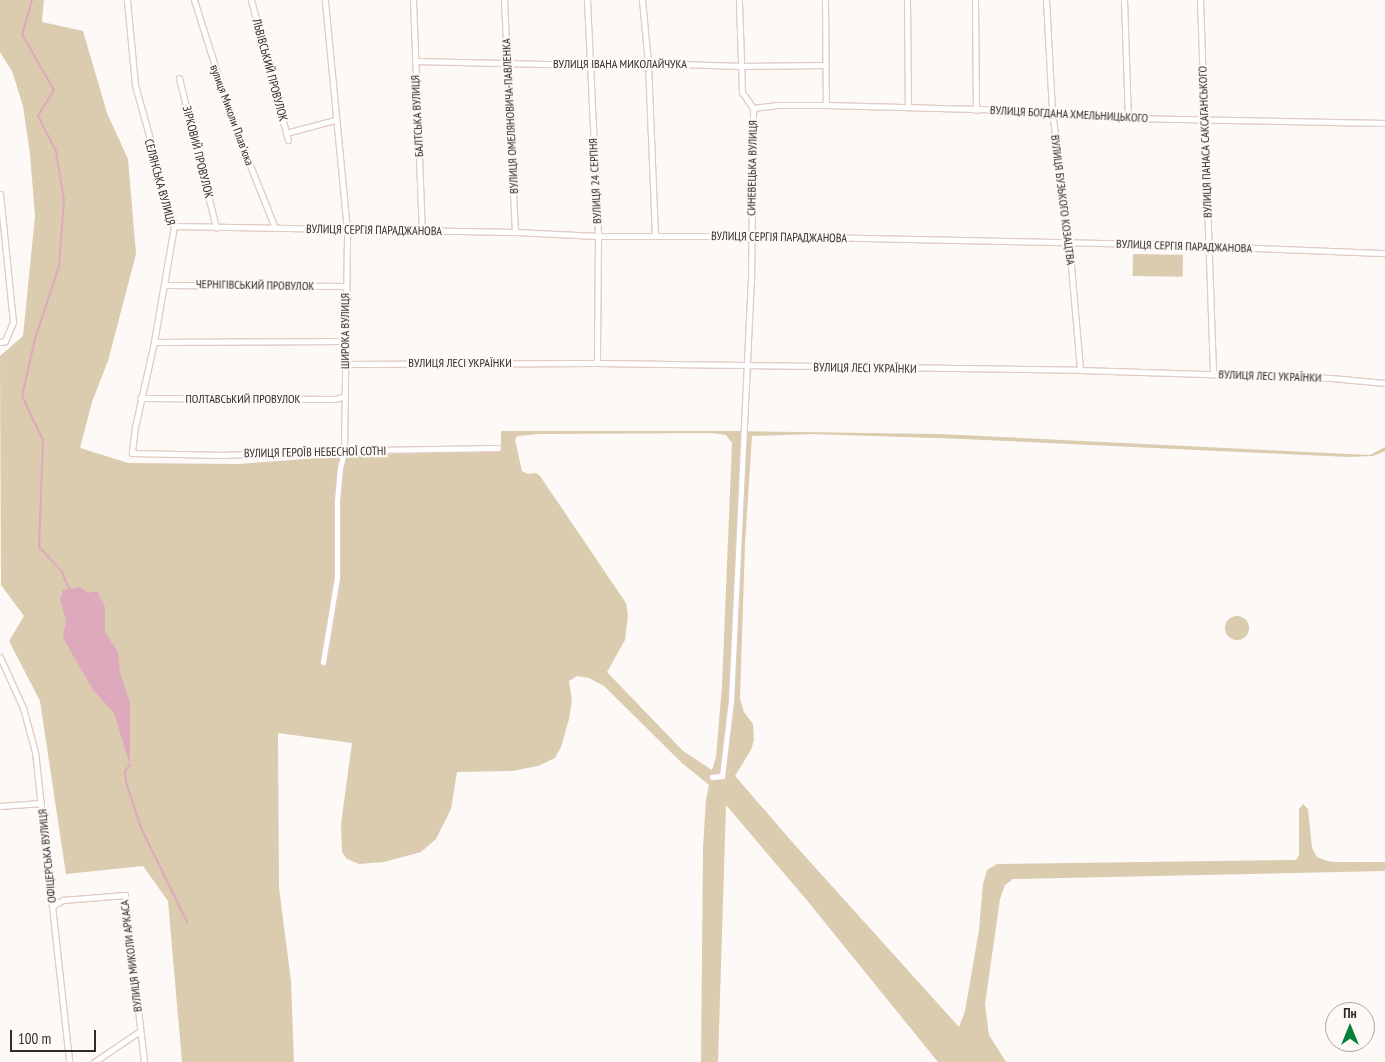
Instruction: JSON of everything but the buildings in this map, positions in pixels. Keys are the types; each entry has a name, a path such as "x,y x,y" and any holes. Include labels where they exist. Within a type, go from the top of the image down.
{"street":[{"name":"СЕЛЯНСЬКА ВУЛИЦЯ","path":"127,0 135,85 174,226 154,342 140,398 132,453"},
{"name":"вулиця Миколи Плавʼюка","path":"194,0 232,120 275,228"},
{"name":"ЛЬВІВСЬКИЙ ПРОВУЛОК","path":"252,0 288,140"},
{"name":"ШИРОКА ВУЛИЦЯ","path":"323,662 337,577 338,501 340,468 344,452 346,230 325,0"},
{"name":"БАЛТСЬКА ВУЛИЦЯ","path":"413,0 422,232"},
{"name":"ВУЛИЦЯ ОМЕЛЯНОВИЧА-ПАВЛЕНКА","path":"504,0 516,232"},
{"name":"ВУЛИЦЯ 24 СЕРПНЯ","path":"587,0 598,236 597,363"},
{"path":"642,0 648,62 655,236"},
{"name":"СИНЕВЕЦЬКА ВУЛИЦЯ","path":"712,777 722,776 731,701 751,282 753,108 742,92 739,0"},
{"path":"825,0 826,104"},
{"path":"907,0 908,106"},
{"path":"975,0 976,110"},
{"name":"ВУЛИЦЯ БУЗЬКОГО КОЗАЦТВА","path":"1046,0 1052,111 1069,243 1080,370"},
{"path":"1124,0 1128,118"},
{"name":"ВУЛИЦЯ ПАНАСА САКСАГАНСЬКОГО","path":"1200,0 1213,374"},
{"name":"ВУЛИЦЯ ІВАНА МИКОЛАЙЧУКА","path":"415,61 590,65 648,62 742,66 826,65"},
{"name":"ЗІРКОВИЙ ПРОВУЛОК","path":"179,78 216,227"},
{"name":"ВУЛИЦЯ БОГДАНА ХМЕЛЬНИЦЬКОГО","path":"753,108 776,105 826,104 1052,111 1128,118 1385,123"},
{"path":"286,133 335,120"},
{"path":"0,194 13,322 5,341 0,342"},
{"name":"ВУЛИЦЯ СЕРГІЯ ПАРАДЖАНОВА","path":"174,226 422,232 516,232 598,236 751,236 1208,246 1385,253"},
{"name":"ЧЕРНІГІВСЬКИЙ ПРОВУЛОК","path":"165,285 345,286"},
{"path":"154,342 344,341"},
{"name":"ВУЛИЦЯ ЛЕСІ УКРАЇНКИ","path":"345,364 597,363 1080,370 1385,382"},
{"name":"ПОЛТАВСЬКИЙ ПРОВУЛОК","path":"140,398 335,399 345,396"},
{"name":"ВУЛИЦЯ ГЕРОЇВ НЕБЕСНОЇ СОТНІ","path":"132,453 223,455 310,451 344,452 498,448"},
{"name":"ОФІЦЕРСЬКА ВУЛИЦЯ","path":"0,657 8,671 23,708 35,752 69,1062"},
{"path":"0,806 41,803"},
{"name":"ВУЛИЦЯ МИКОЛИ АРКАСА","path":"52,906 63,900 125,895 144,1062"},
{"path":"94,1062 140,1031"}],"shaded area":[{"path":"0,0 44,0 42,22 83,31 107,113 128,159 136,254 108,361 92,402 80,448 128,463 238,464 347,456 501,450 501,431 733,431 939,434 1370,455 1385,447 1385,451 1373,456 1349,457 964,439 812,434 752,436 745,543 740,699 744,712 753,724 754,740 751,750 735,776 959,1027 965,1011 979,930 983,884 987,870 997,864 1296,860 1299,855 1299,809 1303,804 1308,809 1312,848 1317,857 1336,862 1385,862 1385,871 1013,879 1005,885 1000,899 985,1004 989,1035 1006,1062 938,1062 805,898 726,805 718,1062 701,1062 703,848 706,799 709,785 682,763 604,686 589,678 577,676 569,681 572,701 569,719 561,747 555,758 538,766 512,771 457,772 451,809 436,839 421,852 384,862 359,864 347,859 342,852 341,824 352,743 278,733 279,888 291,981 294,1062 182,1062 168,901 143,866 66,874 40,701 9,641 24,616 1,585 0,356 23,336 35,216 30,154 23,106 12,71 0,52","holes":["712,433 726,435 732,443 722,686 716,757 712,770 683,751 607,672 625,640 628,615 626,603 540,476 536,473 528,474 522,471 515,440 517,436 539,434"]},
{"path":"1133,254 1183,255 1183,277 1133,276"},
{"path":"80,587 88,593 97,591 105,607 105,632 118,652 120,673 130,702 130,765 114,713 93,690 63,638 66,621 60,599 63,590"},
{"path":"1237,616 1245,620 1249,628 1245,636 1237,640 1229,636 1225,628 1229,620"}],"waterway":[{"path":"32,0 22,34 54,90 38,116 56,151 64,201 59,266 35,339 22,396 43,440 39,547 62,572 70,591"},
{"path":"130,765 125,771 126,782 141,828 187,922"}]}
